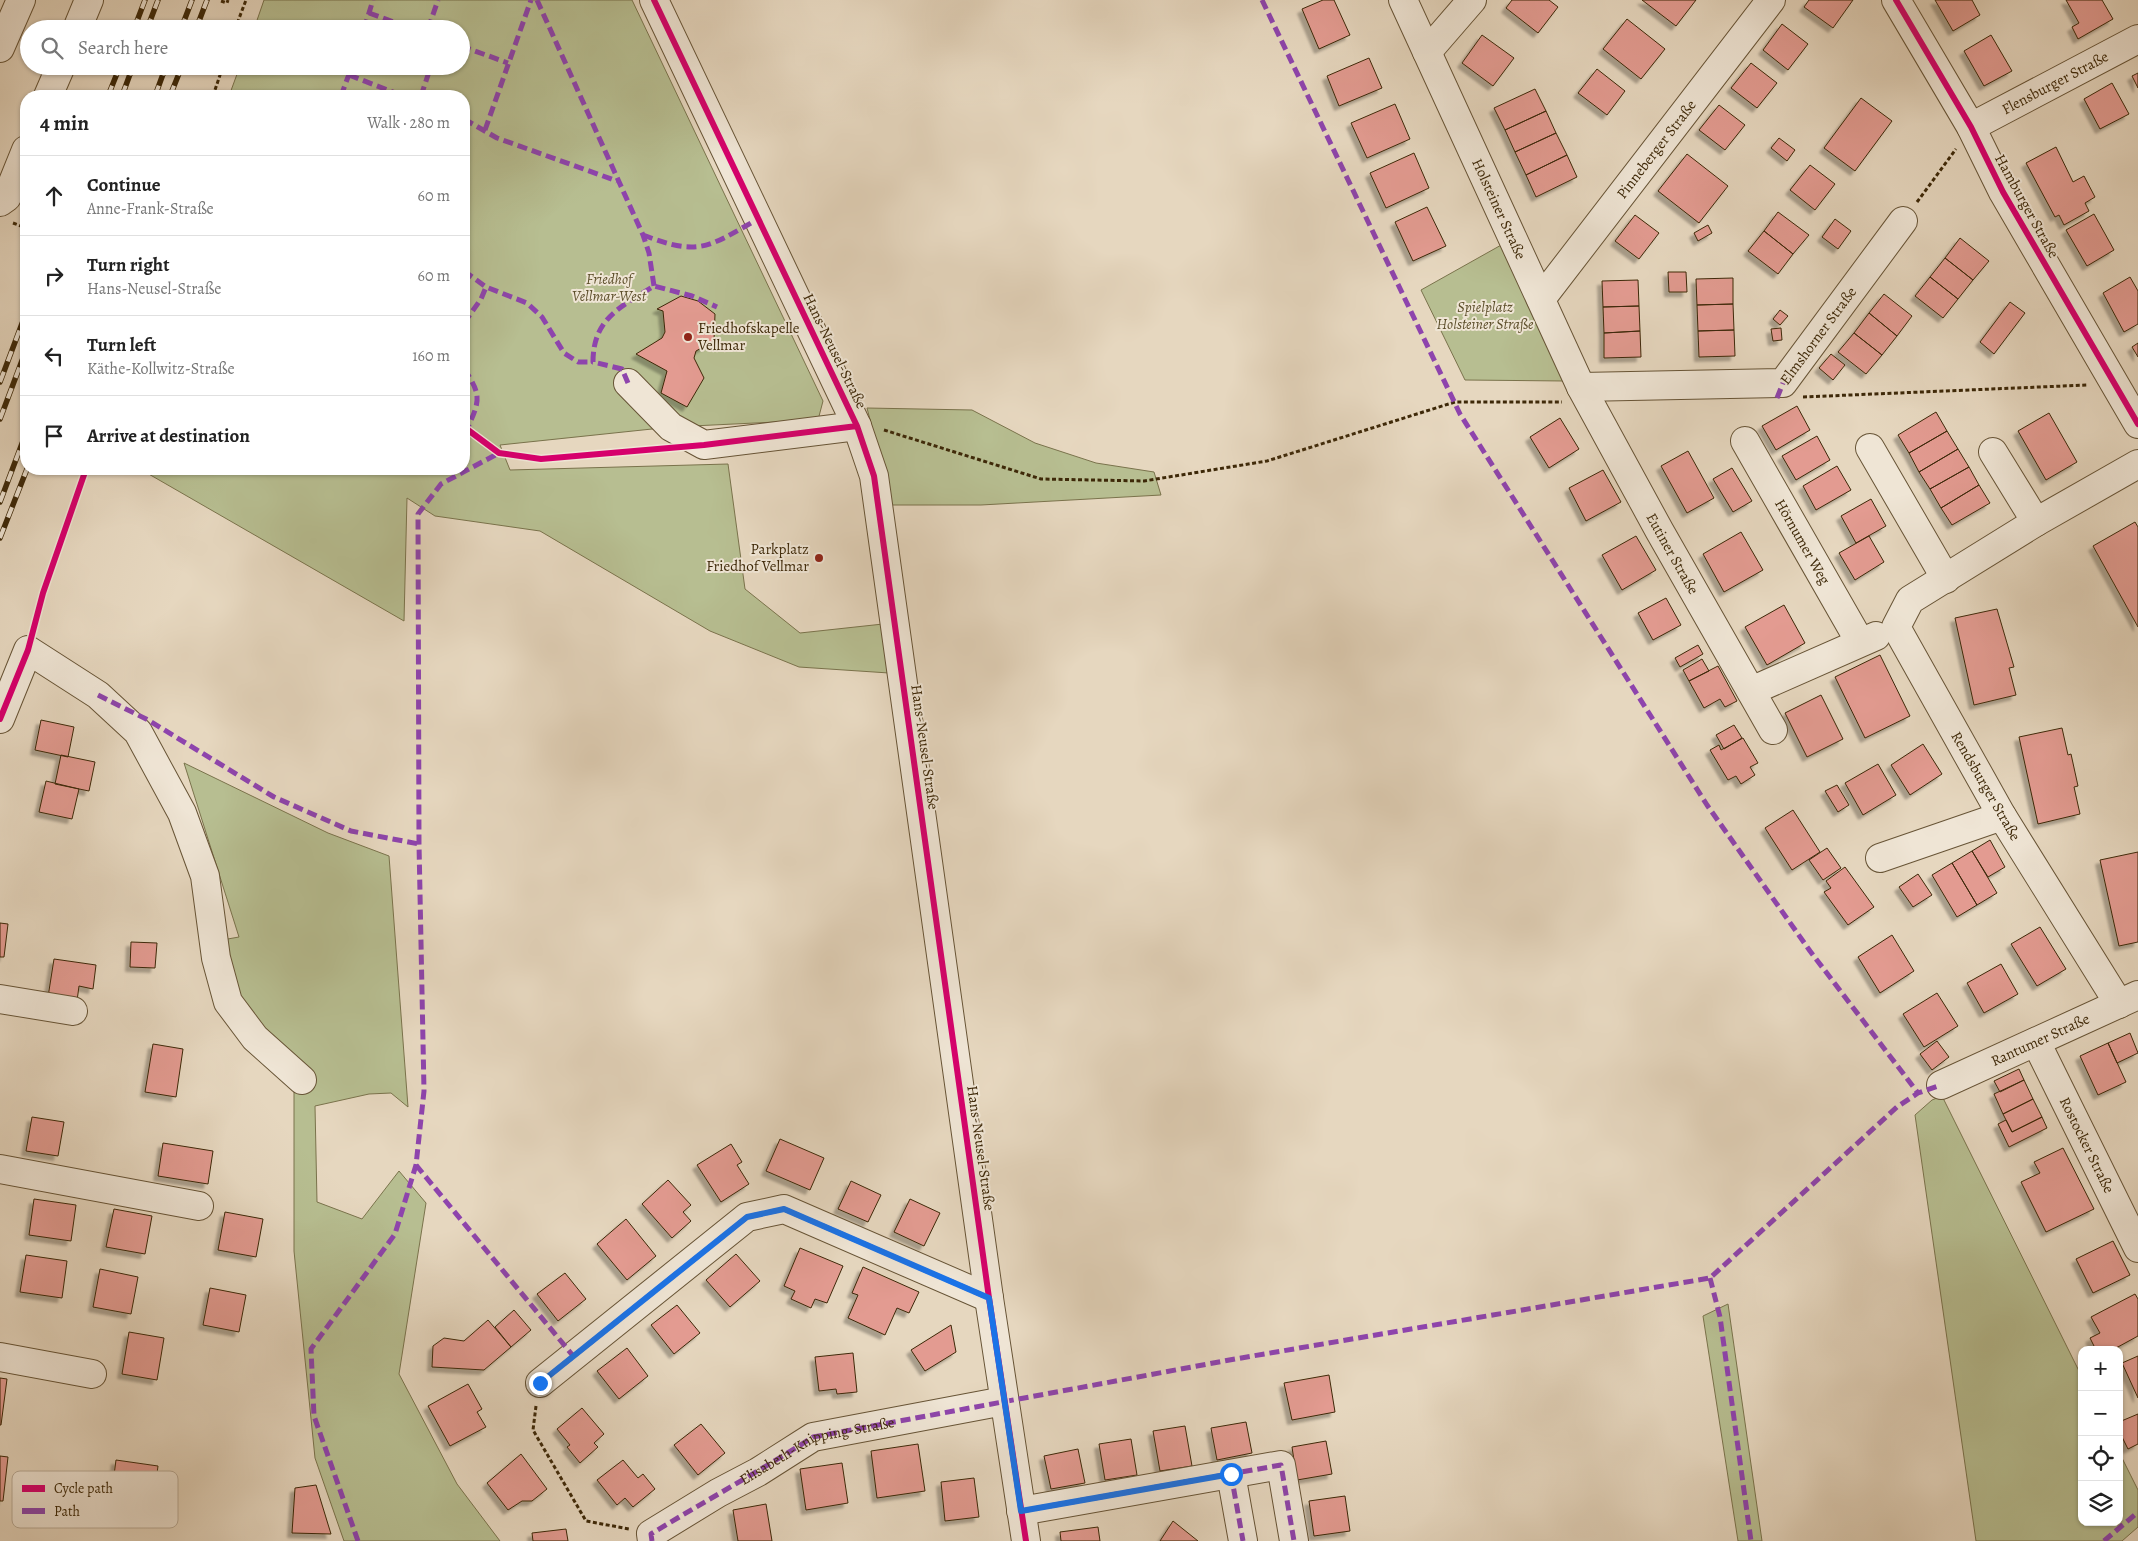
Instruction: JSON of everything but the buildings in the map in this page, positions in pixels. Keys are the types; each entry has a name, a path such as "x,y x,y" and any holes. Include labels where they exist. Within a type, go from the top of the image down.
{"street":[{"path":"0,48 21,0"},
{"path":"80,20 88,0"},
{"name":"Hans-Neusel-Straße","path":"654,0 857,426 874,476 989,1298 1026,1541"},
{"name":"Holsteiner Straße","path":"1403,0 1589,402"},
{"path":"1427,52 1472,0"},
{"name":"Pinneberger Straße","path":"1541,299 1771,0"},
{"name":"Hamburger Straße","path":"1896,0 1971,127 2003,192 2138,424"},
{"name":"Flensburger Straße","path":"1971,127 2138,39"},
{"path":"51,90 57,75"},
{"path":"0,202 7,197 20,165"},
{"name":"Elmshorner Straße","path":"1589,402 1783,384 1904,221"},
{"path":"628,383 672,427 704,445 857,426"},
{"name":"Eutiner Straße","path":"1589,402 1774,730"},
{"name":"Hörnumer Weg","path":"1745,441 1860,642"},
{"path":"1870,448 1946,578"},
{"path":"1993,452 2036,522"},
{"path":"1751,691 1896,627 1910,600 2036,522 2138,464"},
{"name":"Rendsburger Straße","path":"1896,627 2002,816 2128,1000"},
{"path":"0,719 28,650 98,695 138,732 182,814 205,876 216,958 228,1002 255,1038 302,1080"},
{"path":"1880,858 2002,816"},
{"path":"0,999 74,1012"},
{"name":"Rantumer Straße","path":"1941,1085 2128,1000"},
{"name":"Rostocker Straße","path":"2036,1042 2131,1219 2138,1248"},
{"path":"0,1169 199,1206"},
{"path":"540,1383 747,1217 784,1209 989,1298"},
{"path":"0,1358 92,1374"},
{"name":"Elisabeth-Knipping-Straße","path":"652,1537 718,1493 758,1472 813,1437 1004,1401"},
{"path":"1021,1511 1281,1465 1294,1541"},
{"path":"1231,1474 1243,1541"}],"path":[{"path":"221,1 227,3 228,0"},
{"path":"239,20 246,0"},
{"path":"216,90 220,75"},
{"path":"1904,221 1971,127"},
{"path":"1796,397 2116,384"},
{"path":"857,426 875,426 891,433 1042,479 1144,481 1267,462 1455,402 1589,402"},
{"path":"28,650 44,593 84,475"},
{"path":"540,1383 533,1430 586,1521 652,1537"}],"green space":[{"name":"Friedhof Vellmar-West","path":"264,0 632,0 823,401 818,420 671,427 500,445 510,470 728,464 745,589 800,633 883,624 889,673 799,667 710,631 540,531 435,516 407,498 404,621 150,475 470,475 470,90 231,90 237,75 470,75 470,20 257,20"},
{"name":"Spielplatz Holsteiner Straße","path":"1503,244 1565,381 1465,380 1421,290"},
{"path":"867,408 972,410 1035,443 1096,463 1154,472 1161,495 981,505 892,505"},
{"path":"184,763 328,833 389,856 408,1107 391,1093 369,1094 315,1106 317,1202 362,1219 399,1171 426,1203 399,1374 457,1484 500,1541 344,1541 315,1458 294,1251 294,1089 205,943 239,937"},
{"path":"1942,1096 2078,1369 2078,1526 2123,1526 2123,1460 2138,1490 2138,1527 2122,1541 1976,1541 1915,1115 1932,1100"},
{"path":"1728,1304 1762,1541 1738,1541 1703,1316"}],"railway":[{"path":"137,20 145,0"},
{"path":"150,20 158,0"},
{"path":"184,20 192,0"},
{"path":"199,20 207,0"},
{"path":"110,90 116,75"},
{"path":"124,90 130,75"},
{"path":"157,90 163,75"},
{"path":"172,90 178,75"},
{"path":"0,382 20,329"},
{"path":"0,419 20,366"},
{"path":"0,502 20,449"},
{"path":"0,538 25,475"}],"marked path":[{"path":"367,20 373,0"},
{"path":"431,20 438,0"},
{"path":"485,130 531,0"},
{"path":"537,0 643,235 649,253 654,286"},
{"path":"1262,0 1460,414 1707,805 1810,951 1918,1093"},
{"path":"369,13 388,20"},
{"path":"470,49 508,63"},
{"path":"349,75 388,90"},
{"path":"343,90 349,75"},
{"path":"423,90 428,75"},
{"path":"470,122 497,138 617,181"},
{"path":"643,235 678,246 703,246 715,242 758,219"},
{"path":"470,275 486,287 527,303 542,317 564,353 578,362 593,362"},
{"path":"628,383 622,369 593,362 594,347 598,335 611,315 654,286 692,296 717,307"},
{"path":"470,315 481,299 486,287"},
{"path":"470,378 477,398 477,405 470,422"},
{"path":"1777,398 1783,383"},
{"path":"470,468 499,453"},
{"path":"358,1541 314,1416 311,1349 395,1234 416,1165 424,1091 419,844 418,514 441,484 458,475"},
{"path":"98,695 148,720 274,797 351,831 419,844"},
{"path":"652,1541 651,1534 813,1437 1235,1359 1710,1278 1897,1107 1918,1093 1941,1085"},
{"path":"416,1165 574,1357"},
{"path":"540,1383 747,1217 784,1209 989,1298"},
{"path":"1710,1278 1720,1317 1751,1541"},
{"path":"1021,1511 1281,1465 1294,1541"},
{"path":"1231,1474 1243,1541"},
{"path":"2104,1541 2138,1512"}],"cycle path":[{"path":"654,0 857,426 874,476 989,1298 1026,1541"},
{"path":"1896,0 1971,127 2003,192 2138,424"},
{"path":"470,431 499,453 541,459 704,445 857,426"},
{"path":"0,719 28,650 43,593 84,475"}],"place":[{"name":"Friedhofskapelle Vellmar","path":"688,337"},
{"name":"Parkplatz Friedhof Vellmar","path":"819,558"}],"route":[{"path":"540,1383 747,1217 784,1209 989,1298 1021,1511 1231,1474"}]}
